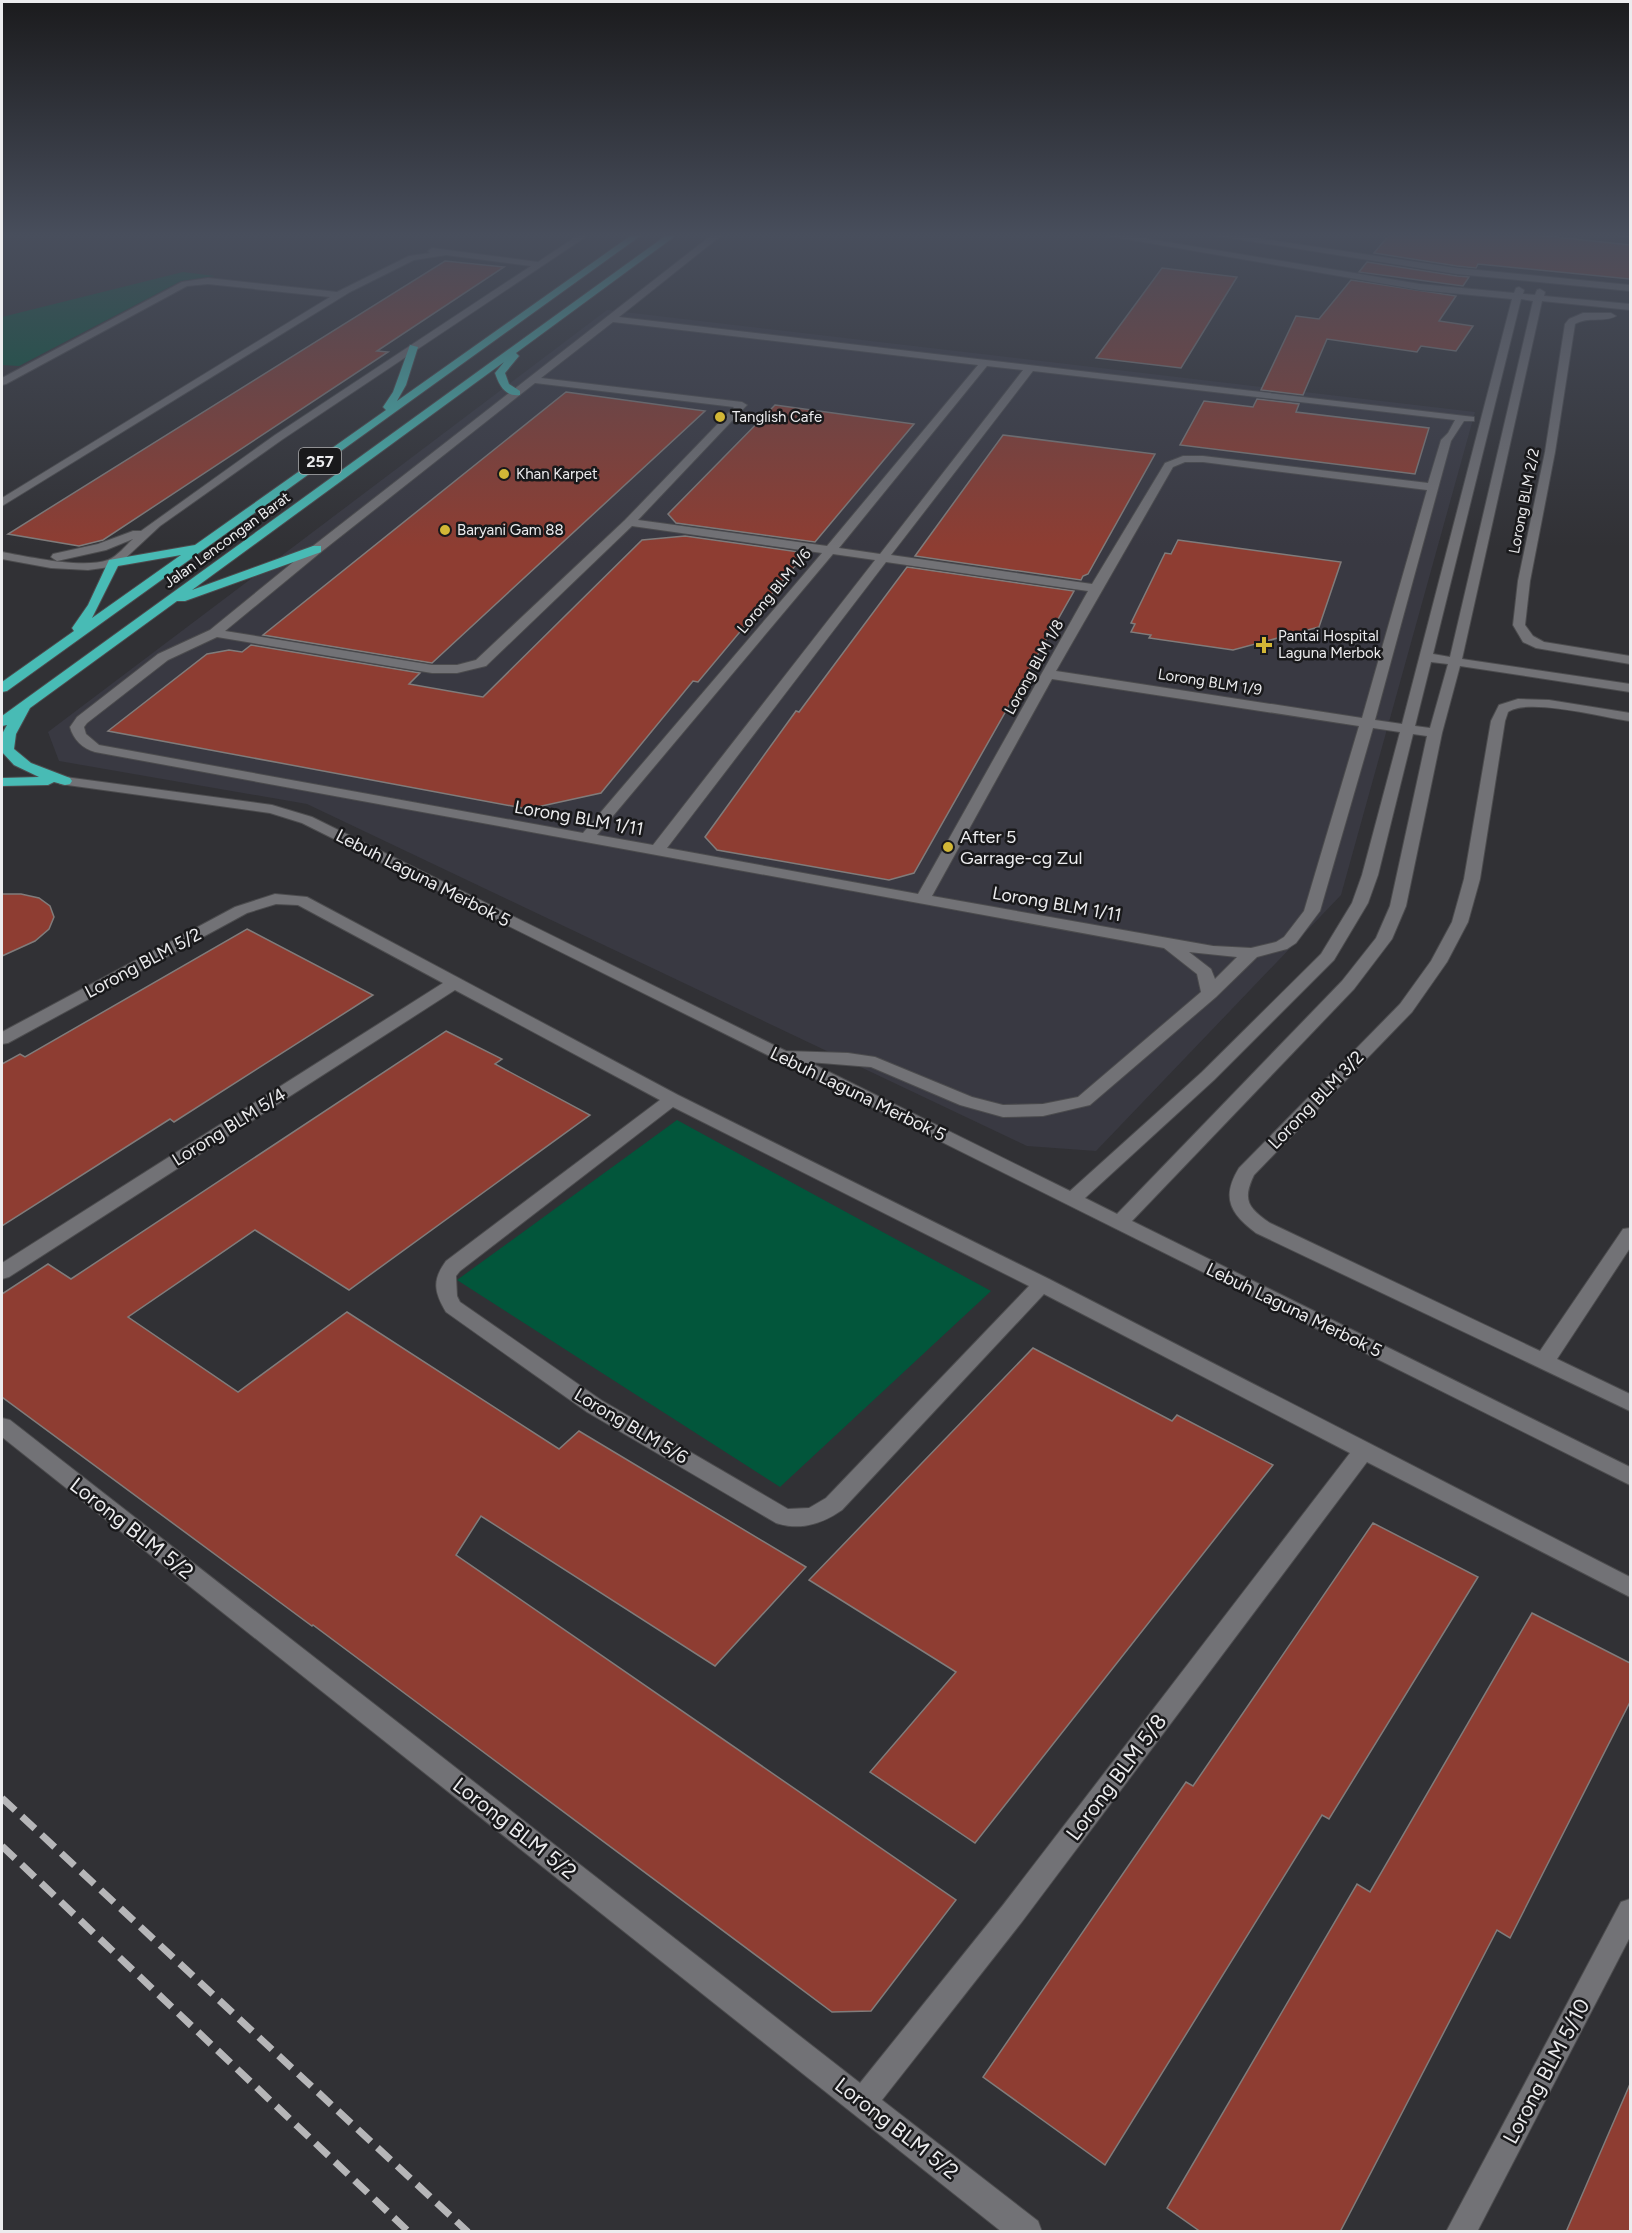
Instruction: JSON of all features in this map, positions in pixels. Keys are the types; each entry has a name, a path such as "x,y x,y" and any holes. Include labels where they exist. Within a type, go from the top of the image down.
{"highway":[{"name":"Jalan Lencongan Barat","path":"2,688 492,338"},
{"name":"Jalan Lencongan Barat","path":"2,722 529,338"},
{"path":"379,418 399,394 405,362 413,347"},
{"path":"514,349 516,353 500,373 504,385 516,393"},
{"path":"63,645 88,616 113,563 172,554 208,543"},
{"path":"173,599 198,594 317,549"},
{"path":"25,704 9,734 7,750 16,761 25,767 65,781"},
{"path":"2,782 65,781"}],"street":[{"path":"2,382 84,338"},
{"path":"2,503 270,338"},
{"path":"2,556 51,564 88,566 113,563 156,524 279,437 427,338"},
{"path":"215,633 317,549 586,338"},
{"path":"778,338 1509,423"},
{"path":"1072,1200 1208,1076 1328,957 1360,903 1370,875 1506,338"},
{"path":"1119,1223 1348,985 1384,939 1398,906 1435,733 1455,662 1528,338"},
{"name":"Lorong BLM 2/2","path":"1568,338 1550,452 1524,581 1519,625 1528,639 1541,645 1630,660"},
{"name":"Lorong BLM 1/6","path":"586,839 830,551 985,362"},
{"path":"2,367 24,370"},
{"path":"656,852 1030,368"},
{"path":"215,633 432,669 471,667 490,657 629,522 742,405 532,380"},
{"path":"1408,411 1441,433"},
{"name":"Lorong BLM 1/11","path":"215,633 154,663 82,720 77,727 79,736 95,748 656,852 1169,944 1213,951 1251,953 1281,946 1290,940 1312,911 1433,488 1441,433 1452,435 1461,418"},
{"name":"Lorong BLM 1/8","path":"923,899 1096,588 1169,465 1183,459 1203,459 1433,488"},
{"path":"629,522 1096,588"},
{"path":"2,556 49,558 75,554 102,547 156,524"},
{"path":"1424,657 1630,688"},
{"name":"Lorong BLM 1/9","path":"1048,674 1435,733"},
{"name":"Lorong BLM 3/2","path":"1630,717 1534,704 1509,705 1503,709 1498,721 1472,879 1460,922 1439,962 1406,1008 1246,1172 1238,1188 1238,1202 1245,1216 1263,1228 1630,1403"},
{"name":"Lebuh Laguna Merbok 5","path":"65,781 291,813 1630,1477"},
{"name":"Lorong BLM 5/2","path":"2,1039 241,910 262,902 289,898 301,900 456,982"},
{"path":"1169,944 1205,972 1210,993"},
{"path":"781,1056 848,1058 875,1062 966,1101 1003,1111 1043,1110 1084,1101 1210,993 1251,953"},
{"path":"456,982 672,1099 1042,1284 1630,1588"},
{"name":"Lorong BLM 5/4","path":"2,1272 456,982"},
{"name":"Lorong BLM 5/6","path":"672,1099 453,1266 446,1275 447,1296 453,1307 594,1407 784,1517 803,1519 818,1516 834,1504 1042,1284"},
{"path":"1544,1362 1630,1234"},
{"name":"Lorong BLM 5/2","path":"2,1426 1027,2232"},
{"name":"Lorong BLM 5/8","path":"863,2101 1012,1914 1364,1450"},
{"name":"Lorong BLM 5/10","path":"1461,2232 1630,1911"}],"shaded area":[{"path":"570,338 847,338 1475,412 1341,895 1096,1151 1027,1146 307,804 59,761 48,732"}],"green space":[{"path":"2,338 72,338 19,366 2,365"},
{"path":"677,1120 991,1291 780,1487 457,1280"}],"building":[{"path":"321,338 396,338 377,351 388,352 103,540 79,546 8,534"},
{"path":"1111,338 1199,338 1181,368 1096,358"},
{"path":"1285,338 1465,338 1456,351 1421,346 1417,352 1327,339 1303,395 1261,390"},
{"path":"566,392 705,411 432,663 263,635"},
{"path":"1257,399 1299,404 1296,412 1429,428 1415,474 1180,445 1204,401 1253,407"},
{"path":"775,405 914,424 815,542 676,523 668,514"},
{"path":"1003,435 1155,454 1088,574 1081,580 915,556"},
{"path":"685,536 806,553 698,682 693,681 601,793 528,809 108,731 207,654 229,650 242,652 251,645 420,673 409,684 483,697 642,540"},
{"path":"1178,540 1341,562 1319,627 1233,650 1149,638 1151,635 1131,632 1135,624 1131,623 1165,553 1171,554"},
{"path":"907,567 1074,591 914,873 889,880 717,850 705,837 796,711 799,712"},
{"path":"2,894 21,894 39,898 50,906 54,917 49,929 35,941 2,956"},
{"path":"247,929 373,995 174,1122 170,1119 2,1226 2,1064 20,1054 25,1057"},
{"path":"446,1031 502,1059 495,1064 590,1115 349,1290 255,1230 128,1317 238,1392 347,1312 559,1449 579,1431 806,1567 715,1666 481,1516 456,1555 956,1900 871,2011 832,2012 313,1625 2,1397 2,1294 48,1264 71,1279"},
{"path":"1033,1348 1172,1421 1177,1415 1273,1465 975,1843 870,1772 956,1672 809,1580"},
{"path":"1373,1523 1478,1577 1329,1819 1322,1815 1105,2165 983,2077 1186,1782 1193,1786"},
{"path":"1532,1613 1630,1663 1630,1702 1510,1938 1497,1930 1340,2232 1201,2232 1167,2208 1357,1884 1370,1892"},
{"path":"1630,2084 1630,2232 1566,2232"}],"railway":[{"path":"2,1798 468,2232"},
{"path":"2,1846 409,2232"}],"place":[{"name":"Tanglish Cafe","path":"720,417"},
{"name":"Khan Karpet","path":"504,474"},
{"name":"Baryani Gam 88","path":"445,530"},
{"name":"Pantai Hospital Laguna Merbok","path":"1264,645"},
{"name":"After 5 Garrage-cg Zul","path":"948,847"}]}
